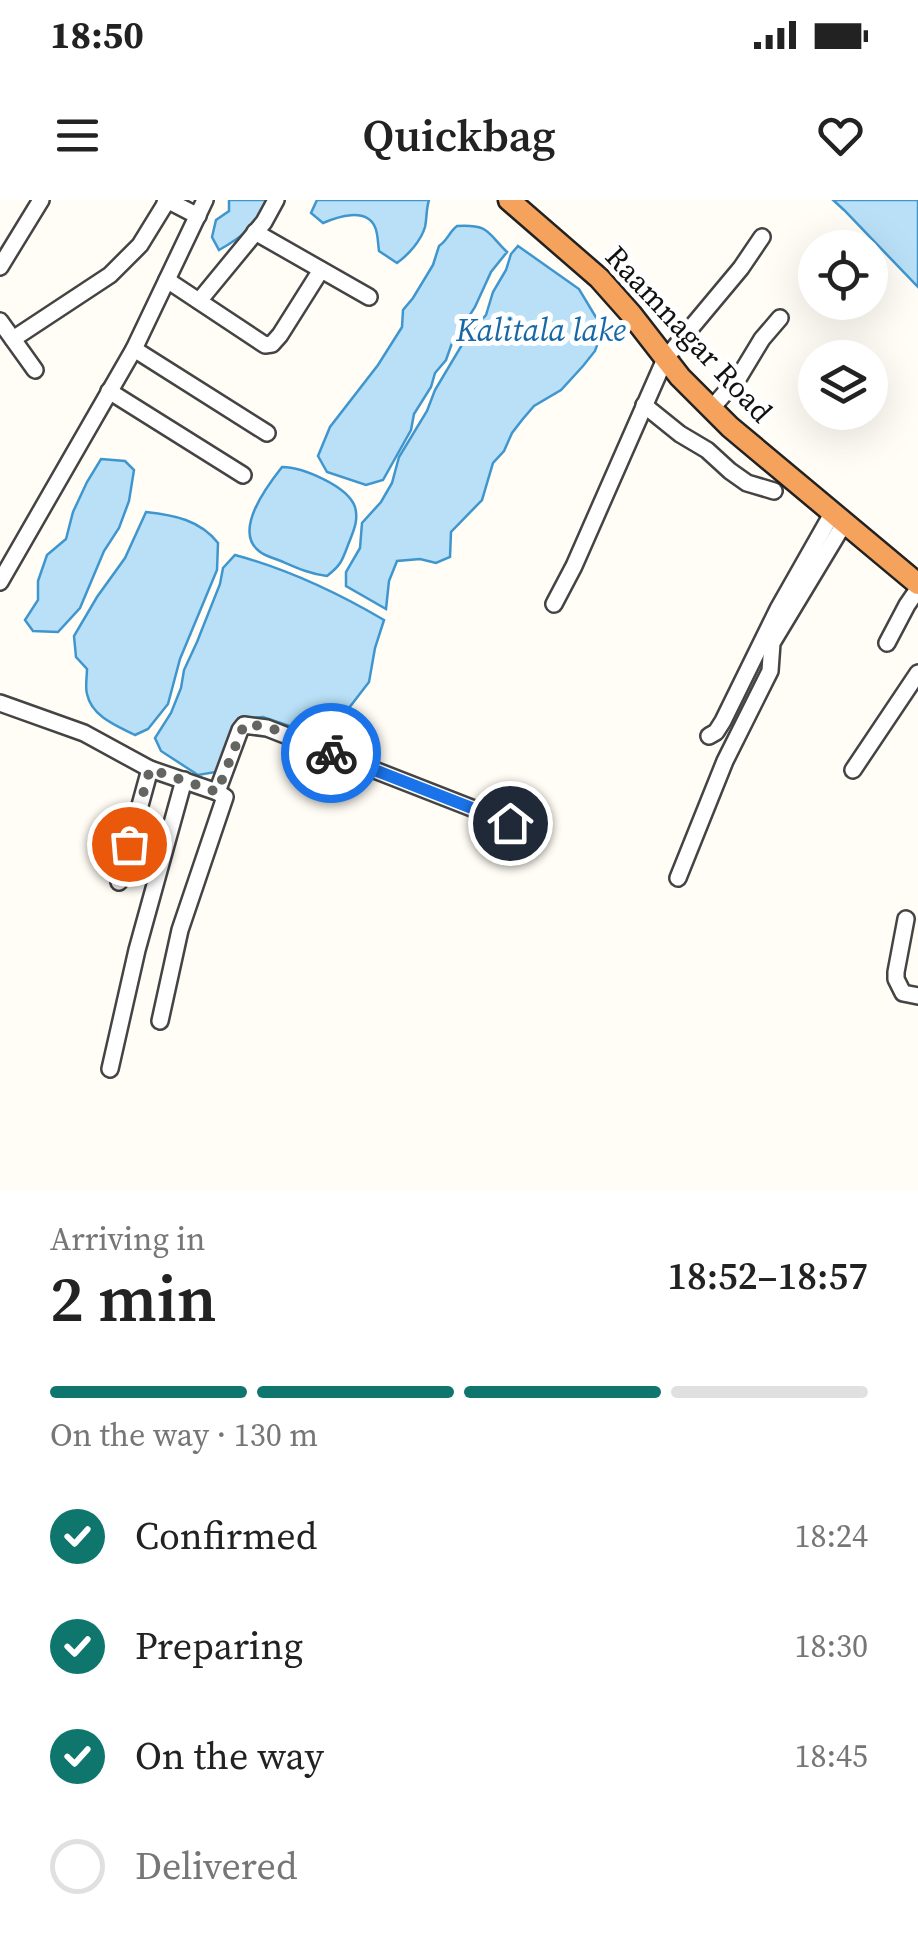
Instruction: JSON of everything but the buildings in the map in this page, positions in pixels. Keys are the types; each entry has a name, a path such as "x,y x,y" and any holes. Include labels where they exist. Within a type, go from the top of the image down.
{"highway":[{"name":"Raamnagar Road","path":"509,200 599,278 712,409 918,587"}],"street":[{"path":"0,267 41,200"},
{"path":"13,338 110,275 140,245 166,200 198,216"},
{"path":"0,582 134,350 205,200"},
{"path":"198,301 264,222 276,200"},
{"path":"255,232 369,297"},
{"path":"554,604 665,358 741,268 762,236"},
{"path":"168,280 265,345 272,344 321,270"},
{"path":"712,409 780,318"},
{"path":"0,321 35,370"},
{"path":"134,350 267,432"},
{"path":"108,391 243,475"},
{"path":"644,405 748,483 774,491"},
{"path":"709,736 723,720 778,608 839,517"},
{"path":"678,878 725,761 770,671 772,643 839,517"},
{"path":"887,644 918,587"},
{"path":"852,770 918,673"},
{"path":"0,702 84,734 150,769 224,794 226,801 180,930 160,1021"},
{"path":"217,792 240,730 251,724 510,823"},
{"path":"119,882 150,769"},
{"path":"110,1068 137,950 184,780"},
{"path":"906,919 896,980 903,993 918,996"}],"water":[{"path":"229,200 272,200 249,229 219,250 212,237 216,220 229,211"},
{"path":"317,200 429,200 420,237 397,263 379,251 371,221 351,215 323,223 311,213"},
{"path":"833,200 918,200 918,287 888,256 888,230 863,230"},
{"path":"457,226 482,228 507,252 491,272 446,360 435,373 414,414 411,430 383,480 366,485 327,472 318,456 330,427 378,365 402,327 403,310 433,265 439,246"},
{"name":"Kalitala lake","path":"518,246 579,289 603,329 595,351 561,390 534,406 512,433 493,463 482,500 451,532 450,557 436,563 420,559 397,561 389,581 386,609 346,586 346,572 360,548 362,523 392,483 399,457 466,338 486,315 493,292"},
{"path":"101,459 125,461 134,470 119,528 104,551 80,608 58,632 33,631 25,620 38,600 38,581 47,555 66,539 73,512"},
{"path":"282,467 323,479 351,499 355,507 355,526 344,555 327,576 266,556 252,542 255,509"},
{"path":"146,512 186,520 211,535 218,543 217,570 180,659 168,704 148,729 135,735 94,709 86,688 87,669 76,657 74,636 125,558"},
{"path":"235,555 312,583 384,620 369,682 339,721 331,740 263,717 239,719 222,771 198,775 161,751 155,738 181,688 184,670 223,568"}],"way so far":[{"path":"129,844 150,769 217,792 244,725 267,728 331,753"}],"route":[{"path":"331,753 510,823"}]}
